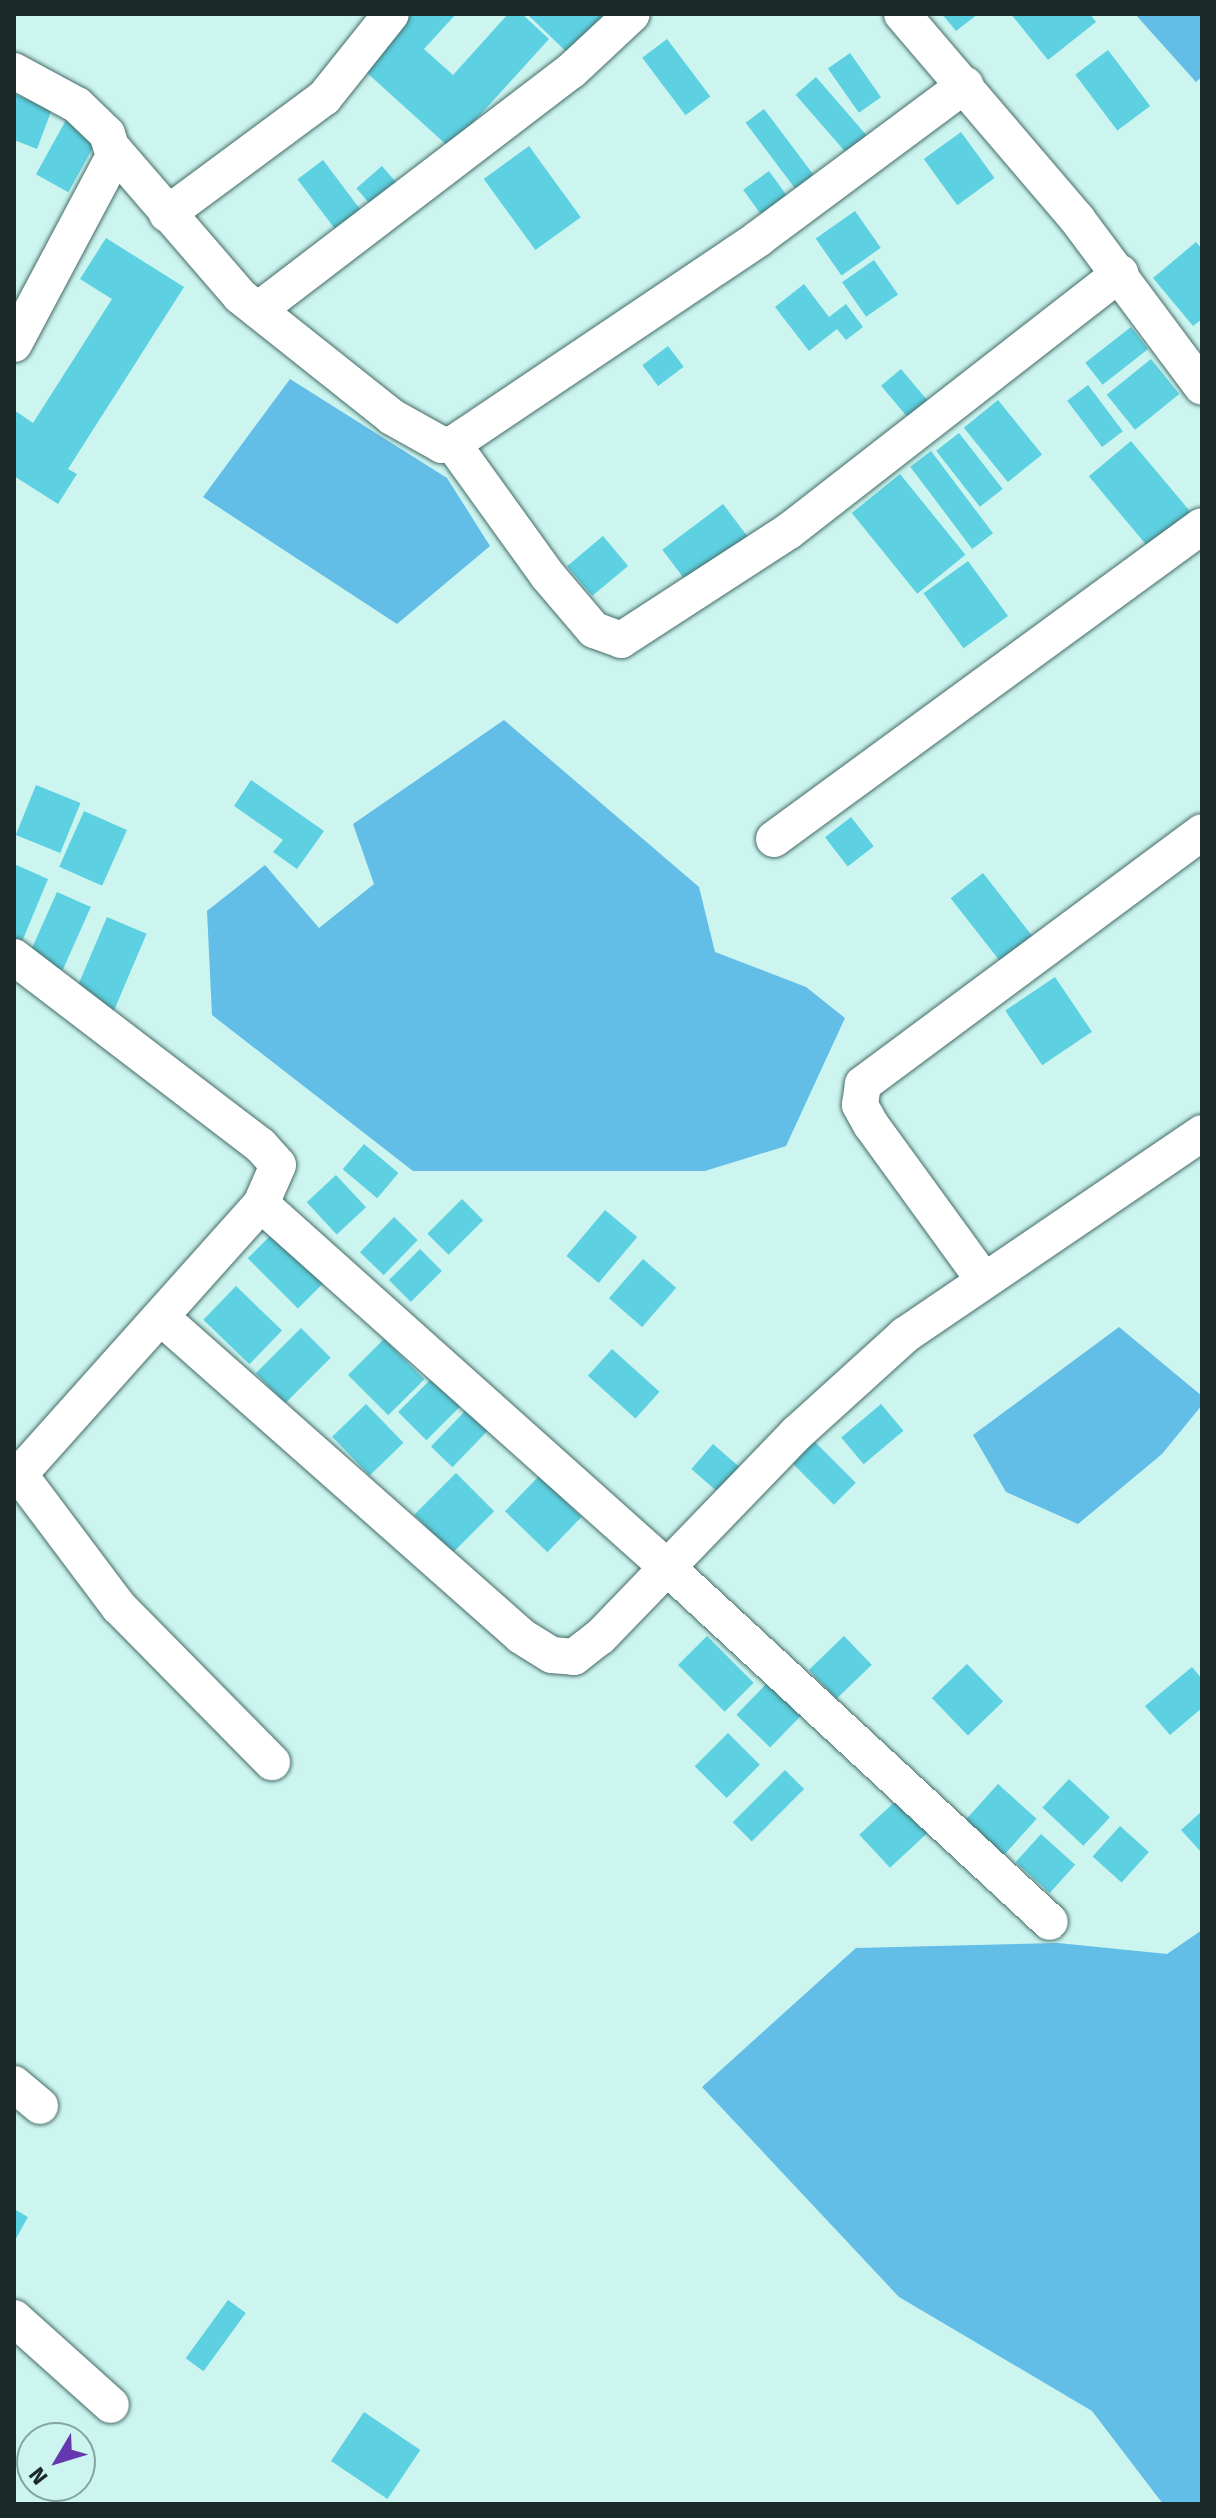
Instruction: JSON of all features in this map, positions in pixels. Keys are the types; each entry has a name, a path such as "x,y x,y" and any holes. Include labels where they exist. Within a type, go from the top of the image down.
{"street":[{"path":"167,214 324,98 391,14"},
{"path":"258,310 571,71 632,14"},
{"path":"902,14 965,85 1120,273 1202,387"},
{"path":"14,71 77,105 107,134 114,150 167,214 258,310 392,417 430,442 453,444 759,238 965,85"},
{"path":"14,344 114,150"},
{"path":"453,444 557,587 603,637 621,640 789,531 1120,273"},
{"path":"774,839 1202,526"},
{"path":"983,1279 871,1125 860,1105 863,1084 1202,832"},
{"path":"14,957 271,1154 278,1172 261,1204 163,1319 16,1477 119,1607 272,1762"},
{"path":"163,1319 537,1648 563,1659 588,1649 808,1423 905,1335 983,1279 1202,1133"},
{"path":"261,1204 669,1569 1050,1922"},
{"path":"14,2318 111,2405"}],"water":[{"path":"1135,14 1202,14 1202,77 1196,82"},
{"path":"290,379 447,478 490,546 397,624 203,497"},
{"path":"504,720 699,887 715,952 806,987 845,1018 786,1146 705,1171 413,1171 212,1015 207,911 265,865 319,928 374,884 353,824"},
{"path":"1119,1327 1202,1396 1202,1405 1162,1454 1078,1524 1006,1492 973,1435"},
{"path":"1202,1930 1202,2504 1163,2504 1092,2411 899,2297 702,2087 856,1948 1058,1943 1167,1954"}],"building":[{"path":"397,14 456,14 424,49 453,75 508,14 522,14 549,39 450,148 355,62"},
{"path":"527,14 618,14 574,59"},
{"path":"942,14 978,14 956,31"},
{"path":"1011,14 1090,14 1096,22 1048,60"},
{"path":"667,39 710,97 686,115 642,58"},
{"path":"1108,50 1150,106 1117,131 1075,75"},
{"path":"850,53 881,97 859,113 828,68"},
{"path":"816,77 870,139 849,157 796,95"},
{"path":"14,94 52,109 37,149 14,140"},
{"path":"764,109 819,182 801,196 746,123"},
{"path":"66,120 98,138 68,192 36,174"},
{"path":"961,132 995,178 957,205 924,159"},
{"path":"529,146 581,217 535,250 484,179"},
{"path":"323,160 365,215 339,234 297,179"},
{"path":"382,166 400,187 375,209 356,188"},
{"path":"769,171 794,206 768,225 743,190"},
{"path":"855,211 881,248 841,275 816,239"},
{"path":"106,238 184,287 68,469 77,474 58,504 14,476 14,410 33,423 112,299 80,279"},
{"path":"1196,242 1202,249 1202,319 1193,326 1153,278"},
{"path":"874,260 898,294 866,317 842,282"},
{"path":"804,284 829,317 846,304 863,327 846,340 837,329 809,351 775,307"},
{"path":"1131,327 1148,349 1103,385 1085,363"},
{"path":"668,346 684,367 658,386 642,365"},
{"path":"1151,359 1179,394 1135,430 1107,395"},
{"path":"901,369 934,409 915,426 881,386"},
{"path":"1088,385 1123,431 1102,447 1067,401"},
{"path":"998,400 1042,454 1008,482 964,428"},
{"path":"959,433 1003,489 980,507 936,451"},
{"path":"1131,441 1192,514 1150,549 1089,476"},
{"path":"931,451 993,533 972,549 910,467"},
{"path":"900,474 965,555 917,594 852,513"},
{"path":"723,504 749,538 688,584 662,550"},
{"path":"603,536 628,566 592,596 567,566"},
{"path":"968,561 1008,616 963,648 924,593"},
{"path":"251,780 324,831 297,869 273,852 283,840 234,806"},
{"path":"36,785 81,803 60,853 16,835"},
{"path":"84,811 127,830 102,886 59,867"},
{"path":"851,817 874,846 848,866 825,837"},
{"path":"14,864 48,879 21,944 14,941"},
{"path":"983,873 1033,938 1001,963 951,898"},
{"path":"57,892 91,907 63,970 29,955"},
{"path":"107,917 147,934 112,1015 73,998"},
{"path":"1055,977 1092,1032 1042,1065 1005,1011"},
{"path":"364,1144 398,1173 377,1198 343,1169"},
{"path":"336,1175 366,1207 337,1234 307,1202"},
{"path":"462,1199 483,1220 449,1255 427,1234"},
{"path":"605,1210 637,1237 599,1283 566,1256"},
{"path":"394,1217 418,1240 384,1275 360,1252"},
{"path":"276,1230 326,1280 298,1308 248,1258"},
{"path":"420,1249 442,1271 411,1302 389,1280"},
{"path":"643,1259 676,1288 642,1327 609,1298"},
{"path":"236,1286 282,1330 249,1364 203,1320"},
{"path":"301,1328 331,1358 285,1403 256,1373"},
{"path":"384,1339 424,1379 388,1415 348,1375"},
{"path":"612,1349 660,1392 635,1419 588,1376"},
{"path":"437,1373 465,1401 426,1440 398,1412"},
{"path":"366,1404 404,1443 370,1475 332,1437"},
{"path":"881,1404 903,1431 864,1464 841,1437"},
{"path":"467,1409 489,1430 452,1467 431,1446"},
{"path":"812,1439 856,1483 834,1505 790,1461"},
{"path":"713,1444 747,1474 725,1498 691,1469"},
{"path":"456,1473 494,1511 452,1553 414,1515"},
{"path":"539,1476 581,1517 547,1552 505,1511"},
{"path":"707,1636 754,1683 725,1712 678,1665"},
{"path":"844,1636 872,1665 837,1699 809,1670"},
{"path":"967,1664 1003,1701 968,1735 932,1698"},
{"path":"1192,1667 1202,1679 1202,1708 1170,1735 1145,1706"},
{"path":"769,1681 803,1714 770,1747 736,1715"},
{"path":"728,1733 760,1765 727,1798 695,1766"},
{"path":"785,1770 804,1789 752,1841 733,1822"},
{"path":"1069,1779 1110,1817 1083,1846 1042,1808"},
{"path":"998,1784 1037,1819 1000,1860 961,1825"},
{"path":"901,1796 932,1829 890,1868 859,1835"},
{"path":"1202,1811 1202,1853 1181,1830"},
{"path":"1120,1826 1149,1852 1122,1883 1093,1856"},
{"path":"1041,1834 1075,1865 1050,1893 1016,1862"},
{"path":"14,2209 28,2217 14,2242"},
{"path":"228,2300 246,2313 203,2371 186,2358"},
{"path":"364,2412 420,2450 387,2499 331,2461"}]}
